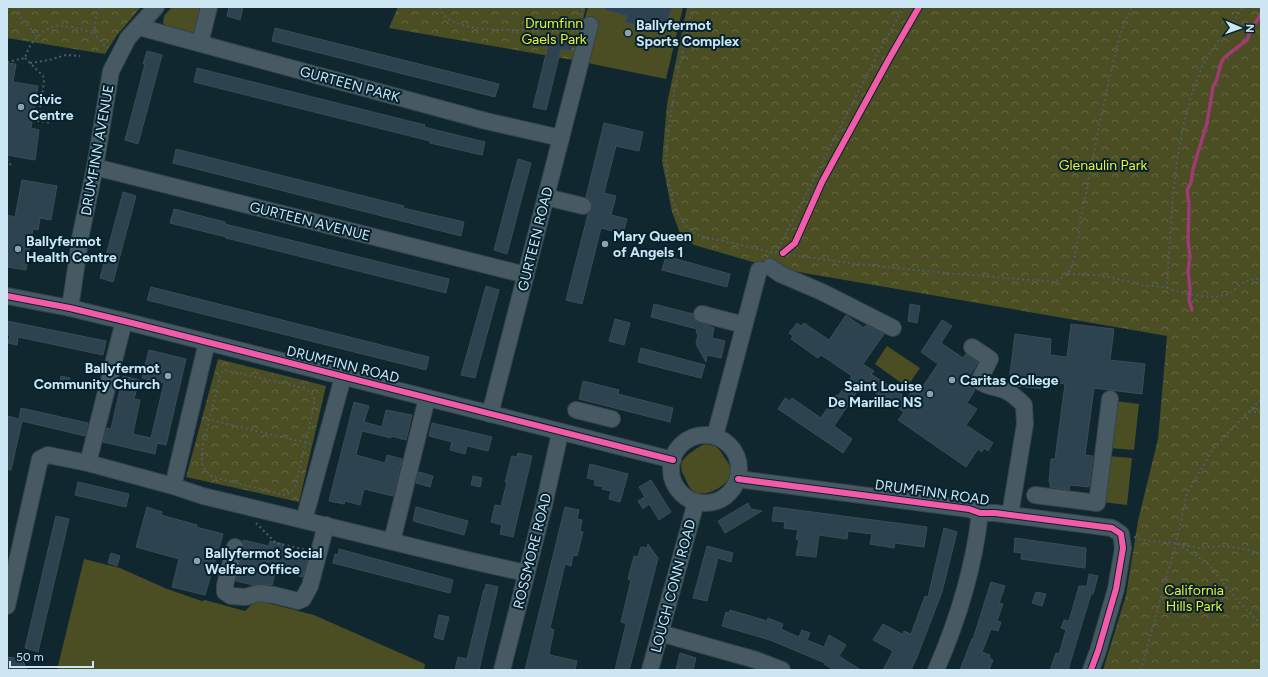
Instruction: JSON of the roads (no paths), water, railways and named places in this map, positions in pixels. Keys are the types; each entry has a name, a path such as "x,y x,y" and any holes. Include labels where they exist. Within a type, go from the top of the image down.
{"street":[{"name":"DRUMFINN AVENUE","path":"70,308 81,234 95,167 111,70 128,38 156,7"},
{"path":"200,44 210,7"},
{"name":"GURTEEN ROAD","path":"490,414 580,63 584,25"},
{"name":"GURTEEN PARK","path":"139,27 486,121 561,138"},
{"name":"GURTEEN AVENUE","path":"95,167 526,275"},
{"path":"546,197 584,206"},
{"path":"715,436 744,324 768,263 780,274 822,292 893,328"},
{"name":"DRUMFINN ROAD","path":"7,296 70,308 124,321 588,440 673,460"},
{"path":"702,314 744,324"},
{"path":"88,463 124,321"},
{"path":"173,486 207,342"},
{"path":"972,347 990,359 979,381 990,388 1003,390 1015,396 1024,405 1025,424 1010,514"},
{"path":"304,520 342,377"},
{"path":"392,541 427,398"},
{"path":"1035,495 1097,503 1110,399"},
{"path":"576,410 612,419"},
{"path":"588,440 597,415"},
{"name":"ROSSMORE ROAD","path":"502,670 544,505 560,432"},
{"path":"704,435 715,436 732,448 738,458 738,479 734,488 726,496 717,501 706,503 696,502 686,497 679,490 674,481 672,476 673,460 677,450 693,437 704,435"},
{"path":"7,606 40,459 48,455 88,463 173,486 203,496 526,573"},
{"name":"DRUMFINN ROAD","path":"738,479 969,509 980,513 1010,514 1112,528 1120,534 1123,548 1116,589 1098,652 1091,670"},
{"name":"LOUGH CONN ROAD","path":"650,670 696,502"},
{"path":"936,670 946,648 970,575 979,528 980,513"},
{"path":"235,547 225,585 225,592 231,596 246,596 258,593 274,594 298,601 303,599 310,586 326,525"},
{"path":"660,633 756,660 782,670"}],"waterway":[{"path":"1192,310 1189,300 1190,289 1188,271 1190,256 1188,242 1189,204 1187,190 1191,183 1193,169 1207,123 1213,87 1217,79 1221,63 1224,58 1247,40 1261,14"}],"place":[{"name":"Ballyfermot Sports Complex","path":"628,33"},
{"name":"Civic Centre","path":"21,107"},
{"name":"Mary Queen of Angels 1","path":"605,244"},
{"name":"Ballyfermot Health Centre","path":"18,249"},
{"name":"Ballyfermot Community Church","path":"168,376"},
{"name":"Caritas College","path":"952,380"},
{"name":"Saint Louise De Marillac NS","path":"930,394"},
{"name":"Ballyfermot Social Welfare Office","path":"197,561"}],"park label":[{"name":"Drumfinn Gaels Park","path":"554,32"},
{"name":"Glenaulin Park","path":"1103,165"},
{"name":"California Hills Park","path":"1194,598"}]}
